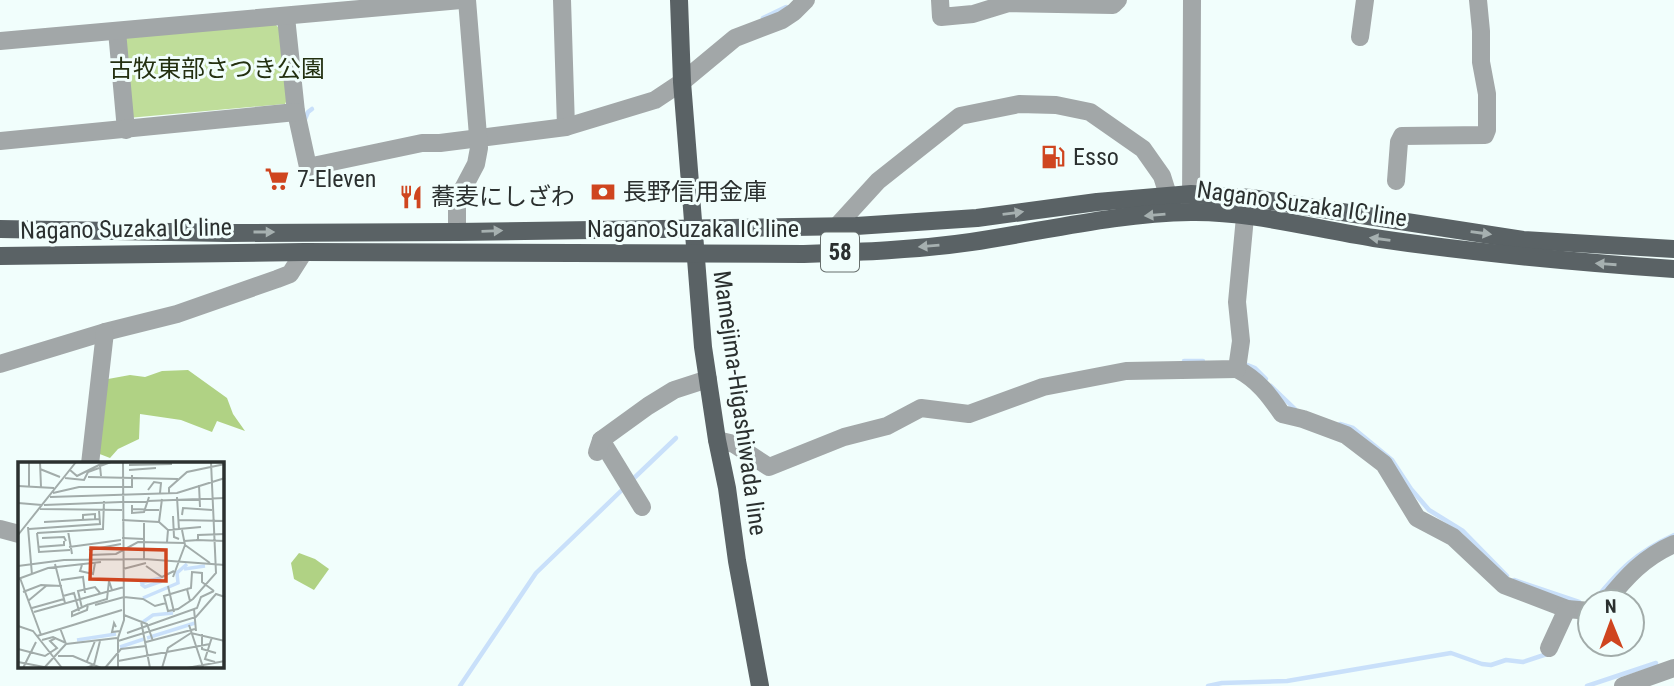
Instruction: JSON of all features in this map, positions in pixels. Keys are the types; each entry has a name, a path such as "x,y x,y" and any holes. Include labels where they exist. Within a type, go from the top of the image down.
{"main road":[{"name":"Mamejima-Higashiwada line","path":"679,0 693,228 708,379 760,686"},
{"name":"Nagano Suzaka IC line","path":"0,229 227,233 836,226 977,218 1168,195 1245,217 1376,238 1522,258 1674,269"},
{"name":"Nagano Suzaka IC line","path":"0,256 304,251 803,254 970,242 1191,203 1251,198 1523,240 1674,249"}],"street":[{"path":"0,41 461,0"},
{"path":"457,232 457,200 478,156 467,0"},
{"path":"562,0 566,127"},
{"path":"286,17 296,112 308,167 422,143 566,127 655,100 682,82 735,38 782,20 806,0"},
{"path":"940,0 942,17 973,14 1009,3 1113,5 1118,0"},
{"path":"1191,203 1192,0"},
{"path":"1360,37 1364,0"},
{"path":"1396,181 1399,142 1402,136 1485,135 1487,94 1481,62 1478,0"},
{"path":"117,31 127,130"},
{"path":"836,226 878,181 960,117 1019,104 1056,105 1090,112 1143,149 1161,176 1168,195"},
{"path":"0,141 296,112"},
{"path":"1237,369 1241,341 1237,302 1245,217"},
{"path":"0,364 105,332 177,314 290,274 304,251"},
{"path":"90,462 105,332"},
{"path":"717,440 734,444 769,467 844,437 887,426 922,408 969,414 1044,387 1126,371 1237,369 1264,388 1283,414 1346,435 1384,464 1417,517 1453,537 1504,585 1567,609 1576,610"},
{"path":"642,507 627,482 599,446 674,390 708,379"},
{"path":"0,529 18,534"},
{"path":"1617,588 1627,575 1654,552 1674,544"},
{"path":"1549,649 1567,609"},
{"path":"1623,686 1674,668"}],"green space":[{"name":"古牧東部さつき公園","path":"273,22 281,30 287,100 285,104 128,118 123,43 127,36"},
{"path":"188,370 227,398 233,414 245,431 217,421 212,432 181,420 140,414 139,439 118,449 110,458 92,451 108,379 130,375 145,377 162,371"},
{"path":"299,553 315,559 329,569 314,590 294,579 291,563"}],"waterway":[{"path":"763,18 786,7"},
{"path":"305,119 312,109"},
{"path":"1184,361 1203,361"},
{"path":"1245,364 1255,368 1266,379"},
{"path":"1271,386 1295,409"},
{"path":"1340,424 1353,428 1392,460 1429,510 1463,531 1507,576"},
{"path":"632,480 676,438"},
{"path":"460,686 536,573 624,488"},
{"path":"1605,588 1629,563 1649,548 1674,535"},
{"path":"1514,580 1576,601"},
{"path":"1208,686 1222,683 1287,681 1451,653 1491,665 1506,660 1523,662 1547,654"},
{"path":"1587,686 1656,663"}],"place":[{"name":"Esso","path":"1053,157"},
{"name":"7-Eleven","path":"277,179"},
{"name":"長野信用金庫","path":"603,192"},
{"name":"蕎麦にしざわ","path":"411,197"}]}
